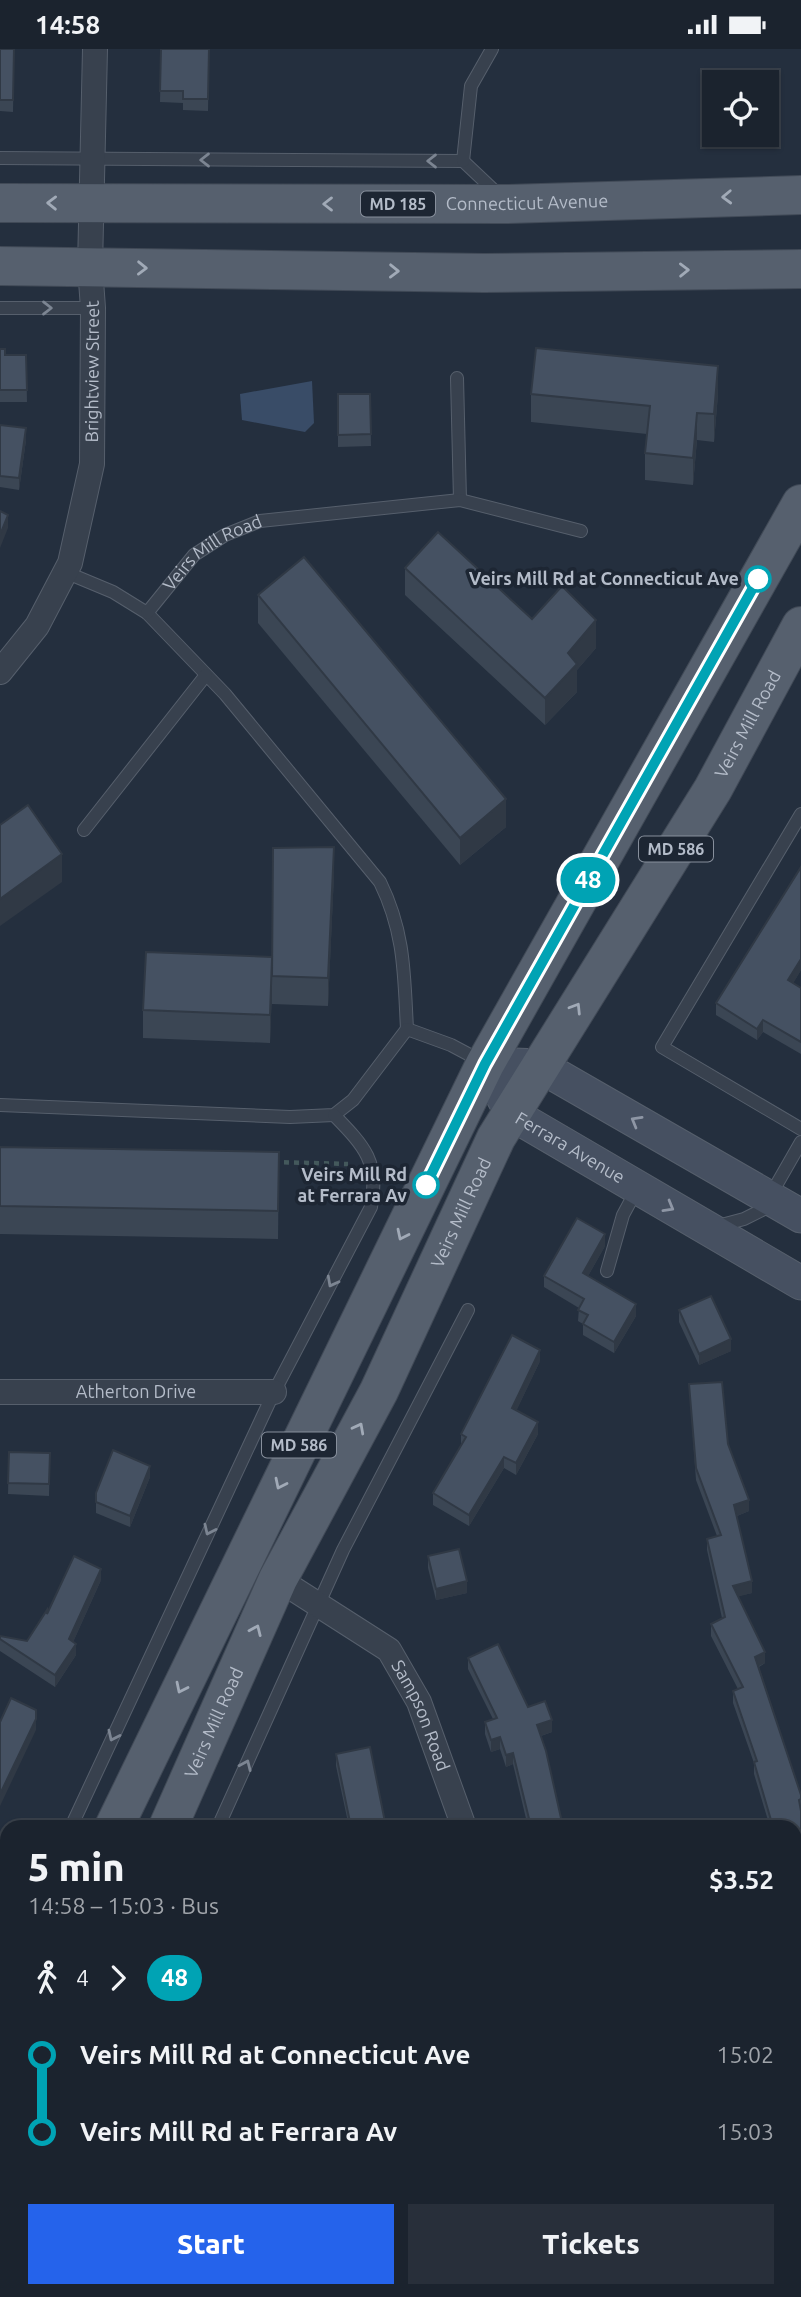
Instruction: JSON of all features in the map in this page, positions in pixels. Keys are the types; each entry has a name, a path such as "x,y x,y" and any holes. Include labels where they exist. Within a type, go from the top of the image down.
{"main road":[{"name":"Connecticut Avenue","path":"0,203 508,204 799,195"},
{"path":"0,266 484,273 800,270"},
{"name":"MD 586","path":"117,1820 485,1064 801,504"},
{"name":"Veirs Mill Road","path":"171,1820 278,1579 379,1391 496,1138 713,789 801,625"},
{"path":"713,789 801,662"}],"street":[{"name":"Brightview Street","path":"0,672 37,626 70,563 92,464 93,308 90,267 95,49"},
{"path":"485,1064 540,1066 801,1216"},
{"name":"Ferrara Avenue","path":"485,1064 512,1114 801,1283"},
{"name":"Atherton Drive","path":"0,1392 274,1392"},
{"name":"Sampson Road","path":"278,1579 389,1650 419,1702 462,1820"}],"lane":[{"path":"463,161 471,86 492,49"},
{"path":"0,158 463,161 508,204"},
{"path":"0,308 93,308"},
{"path":"457,378 460,500"},
{"name":"Veirs Mill Road","path":"147,613 194,555 225,535 260,521 460,500 581,531"},
{"path":"0,1105 290,1117 334,1115 353,1100 407,1030 404,962 399,934 393,908 380,882 225,694 147,613 113,592 65,572"},
{"path":"84,830 206,675"},
{"path":"801,814 662,1047 801,1129"},
{"path":"407,1030 451,1045 485,1064"},
{"path":"74,1820 274,1392 371,1207 374,1177 368,1158 362,1144 334,1115"},
{"path":"707,1229 744,1219 762,1210 801,1142"},
{"path":"607,1271 623,1215 637,1188"},
{"path":"221,1820 343,1550 468,1310"}],"path":[{"path":"264,1161 348,1164"}],"water":[{"path":"312,381 314,423 305,432 242,420 240,394"}],"building":[{"path":"0,49 14,49 13,100 0,100"},
{"path":"161,49 209,49 208,99 183,99 183,91 160,91"},
{"path":"536,348 718,366 714,414 697,413 693,458 645,453 650,406 531,394"},
{"path":"0,349 5,349 5,355 26,355 27,390 0,390"},
{"path":"338,394 370,394 371,434 338,435"},
{"path":"0,425 26,428 19,478 0,476"},
{"path":"0,511 8,515 0,535"},
{"path":"438,532 532,619 562,586 596,620 568,653 577,664 545,698 405,568"},
{"path":"304,557 506,799 460,838 258,595"},
{"path":"28,805 62,854 0,899 0,825"},
{"path":"334,847 328,978 272,976 273,848"},
{"path":"801,867 801,959 788,980 801,988 801,1042 763,1020 757,1029 716,1003"},
{"path":"146,952 272,957 270,1015 143,1010"},
{"path":"0,1147 279,1152 278,1211 0,1206"},
{"path":"577,1218 605,1234 583,1273 636,1304 614,1342 583,1324 588,1315 578,1310 584,1299 544,1276"},
{"path":"711,1296 731,1339 699,1354 679,1310"},
{"path":"512,1335 540,1350 512,1408 538,1422 516,1463 504,1457 469,1515 433,1493 466,1437 461,1434"},
{"path":"722,1382 728,1444 749,1500 734,1505 752,1581 733,1586 765,1652 755,1657 801,1795 801,1820 771,1820 754,1762 757,1761 733,1691 743,1687 711,1624 725,1617 707,1539 721,1535 696,1468 689,1384"},
{"path":"113,1450 150,1466 130,1516 96,1502 96,1493"},
{"path":"9,1452 50,1453 49,1484 8,1483"},
{"path":"459,1549 467,1581 436,1589 428,1556"},
{"path":"74,1556 101,1569 69,1639 76,1644 55,1675 0,1639 0,1636 27,1641 47,1610 47,1614"},
{"path":"498,1644 528,1707 545,1701 552,1720 537,1725 546,1751 561,1820 529,1820 513,1753 506,1755 500,1737 491,1740 485,1722 497,1718 468,1658"},
{"path":"11,1698 36,1710 36,1719 0,1794 0,1722"},
{"path":"370,1747 385,1820 350,1820 336,1754"}],"bus line":[{"name":"48","path":"426,1185 485,1064 758,579"}],"place":[{"name":"Veirs Mill Rd at Connecticut Ave","path":"758,579"},
{"name":"Veirs Mill Rd at Ferrara Av","path":"426,1185"}]}
